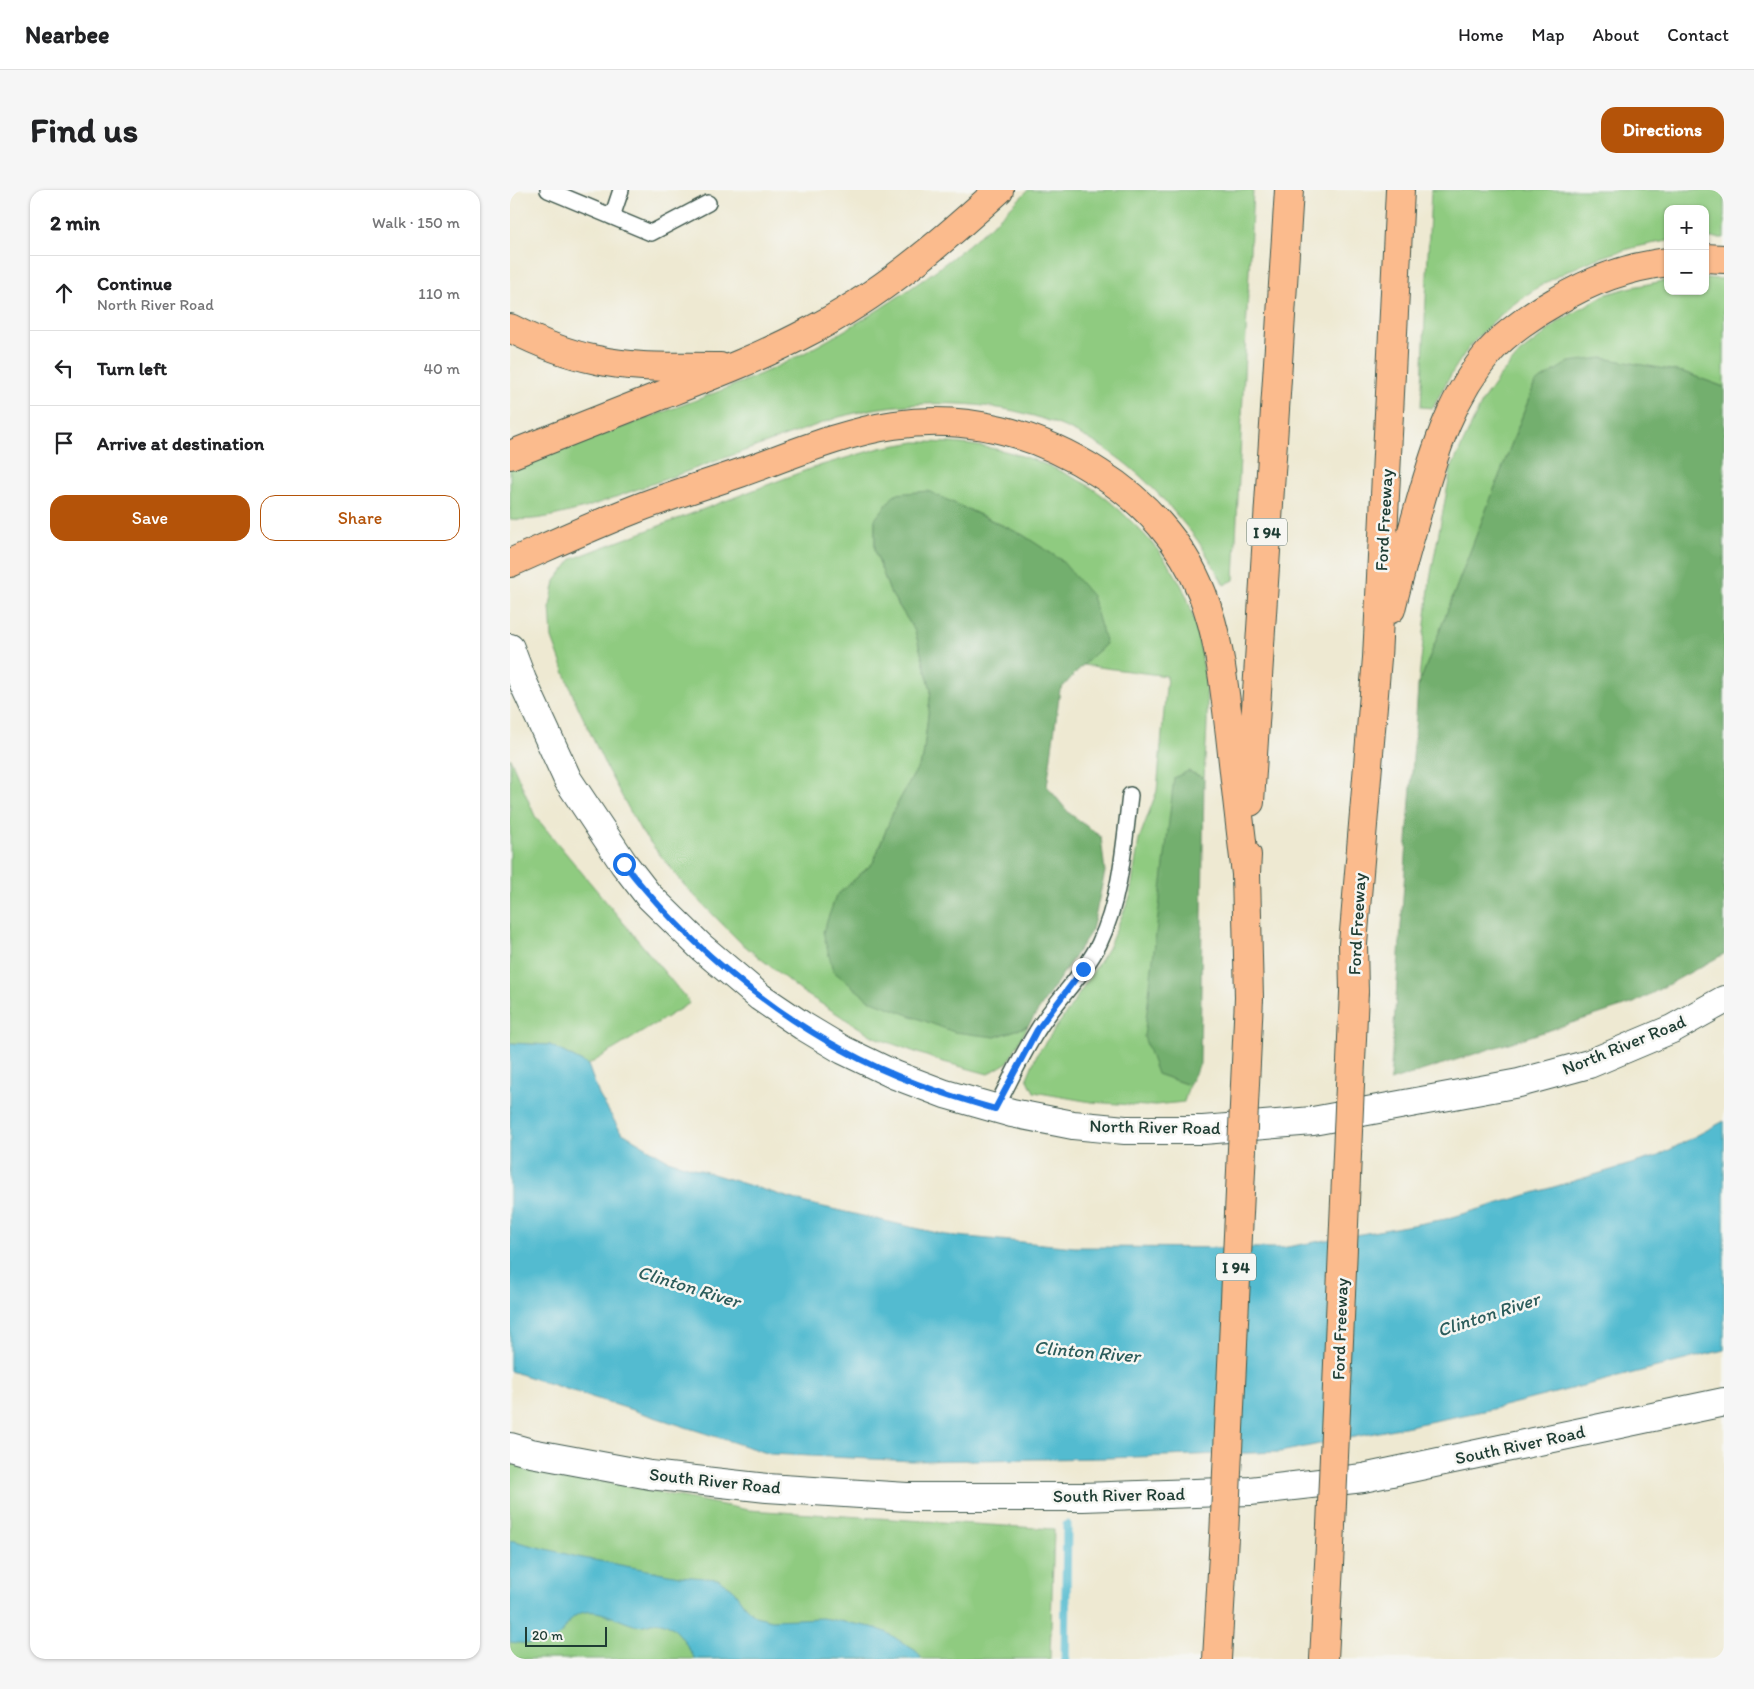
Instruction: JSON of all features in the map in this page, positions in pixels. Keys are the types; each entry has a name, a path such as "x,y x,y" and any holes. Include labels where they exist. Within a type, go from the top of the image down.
{"highway":[{"path":"510,455 734,367 809,332 867,297 912,265 999,190"},
{"name":"I 94","path":"1217,1659 1249,998 1246,874 1289,190"},
{"name":"Ford Freeway","path":"1324,1659 1354,992 1353,944 1377,658 1400,190"},
{"path":"1709,258 1724,259"},
{"path":"1377,658 1434,455 1448,416 1476,369 1493,348 1528,319 1571,292 1617,271 1664,263"},
{"path":"510,328 549,346 598,360 644,365 734,367"},
{"path":"510,563 635,509 854,434 894,425 935,422 978,425 1008,431 1048,444 1084,463 1112,481 1140,504 1170,534 1202,591 1221,657 1246,874"}],"street":[{"name":"North River Road","path":"510,648 522,680 568,780 594,821 648,895 701,947 760,997 843,1050 895,1075 945,1094 995,1109 1073,1125 1125,1130 1203,1130 1313,1121 1519,1083 1589,1064 1672,1029 1724,1000"},
{"name":"South River Road","path":"510,1447 530,1453 650,1475 767,1488 907,1497 1083,1497 1250,1492 1363,1478 1724,1402"}],"lane":[{"path":"548,190 651,233 708,203"},
{"path":"612,217 621,190"},
{"path":"995,1109 1037,1030 1083,969 1099,944 1110,914 1121,871 1130,795"}],"green space":[{"path":"1028,190 1253,190 1234,580 1224,585 1202,547 1175,513 1145,481 1113,454 1079,434 1043,419 1005,409 965,404 923,404 880,408 839,417 585,508 539,518 510,519 510,469 719,391 772,369 806,352 865,318 923,280 978,237"},
{"path":"1431,190 1724,190 1724,238 1709,238 1709,205 1664,205 1664,242 1611,254 1584,264 1532,291 1487,327 1468,349 1449,378 1433,408 1421,407"},
{"path":"1709,278 1724,279 1724,387 1683,372 1535,383 1418,687 1430,579 1451,469 1483,400 1520,353 1556,323 1604,295 1664,281 1664,295 1709,295"},
{"path":"1603,358 1683,372 1724,387 1724,954 1634,1003 1390,1081 1418,687 1535,383 1569,362"},
{"path":"915,442 956,443 1012,453 1049,466 1086,484 1111,503 1148,538 1170,566 1187,598 1199,643 1206,691 1207,721 1204,778 1188,771 1157,1074 1189,1085 1184,1102 1146,1106 1091,1102 1034,1092 1027,1078 1037,1054 1070,1008 1108,948 1130,897 1139,839 1157,791 1167,676 1083,665 1106,644 1061,560 1023,535 968,509 875,520 875,551 890,592 915,631 931,690 923,758 894,810 873,863 836,896 995,1037 1028,1026 1008,1062 988,1074 940,1061 874,1037 801,991 740,942 685,886 641,831 607,769 574,698 552,638 550,606 555,581 572,559 812,468 880,448"},
{"path":"928,491 1023,535 1061,560 1092,596 1106,644 1060,690 1047,786 1069,813 1101,837 1105,872 1092,930 1028,1026 995,1037 954,1032 869,1000 833,971 823,932 836,896 873,863 894,810 923,758 931,690 915,631 890,592 875,551 875,519 895,494"},
{"path":"510,758 535,816 690,1003 588,1065 550,1045 510,1043"},
{"path":"1188,771 1204,778 1200,1064 1189,1085 1157,1074 1144,1037 1174,778"},
{"path":"510,1463 748,1510 1054,1529 1050,1659 510,1659"}],"water":[{"name":"Clinton River","path":"510,1043 550,1045 588,1065 599,1095 621,1132 668,1160 806,1203 946,1235 1075,1247 1281,1248 1446,1219 1658,1156 1724,1121 1724,1350 1488,1410 1280,1452 1106,1458 912,1461 770,1454 510,1371"},
{"path":"510,1540 578,1557 679,1576 718,1579 732,1588 744,1605 755,1616 772,1620 822,1618 872,1627 886,1632 916,1651 922,1659 695,1659 680,1635 663,1622 638,1626 597,1612 582,1613 575,1616 561,1634 550,1641 537,1644 510,1642"}],"waterway":[{"path":"1065,1659 1067,1525"}],"route":[{"path":"624,864 648,895 701,947 760,997 803,1026 843,1050 895,1075 945,1094 995,1109 1037,1030 1083,969"}]}
